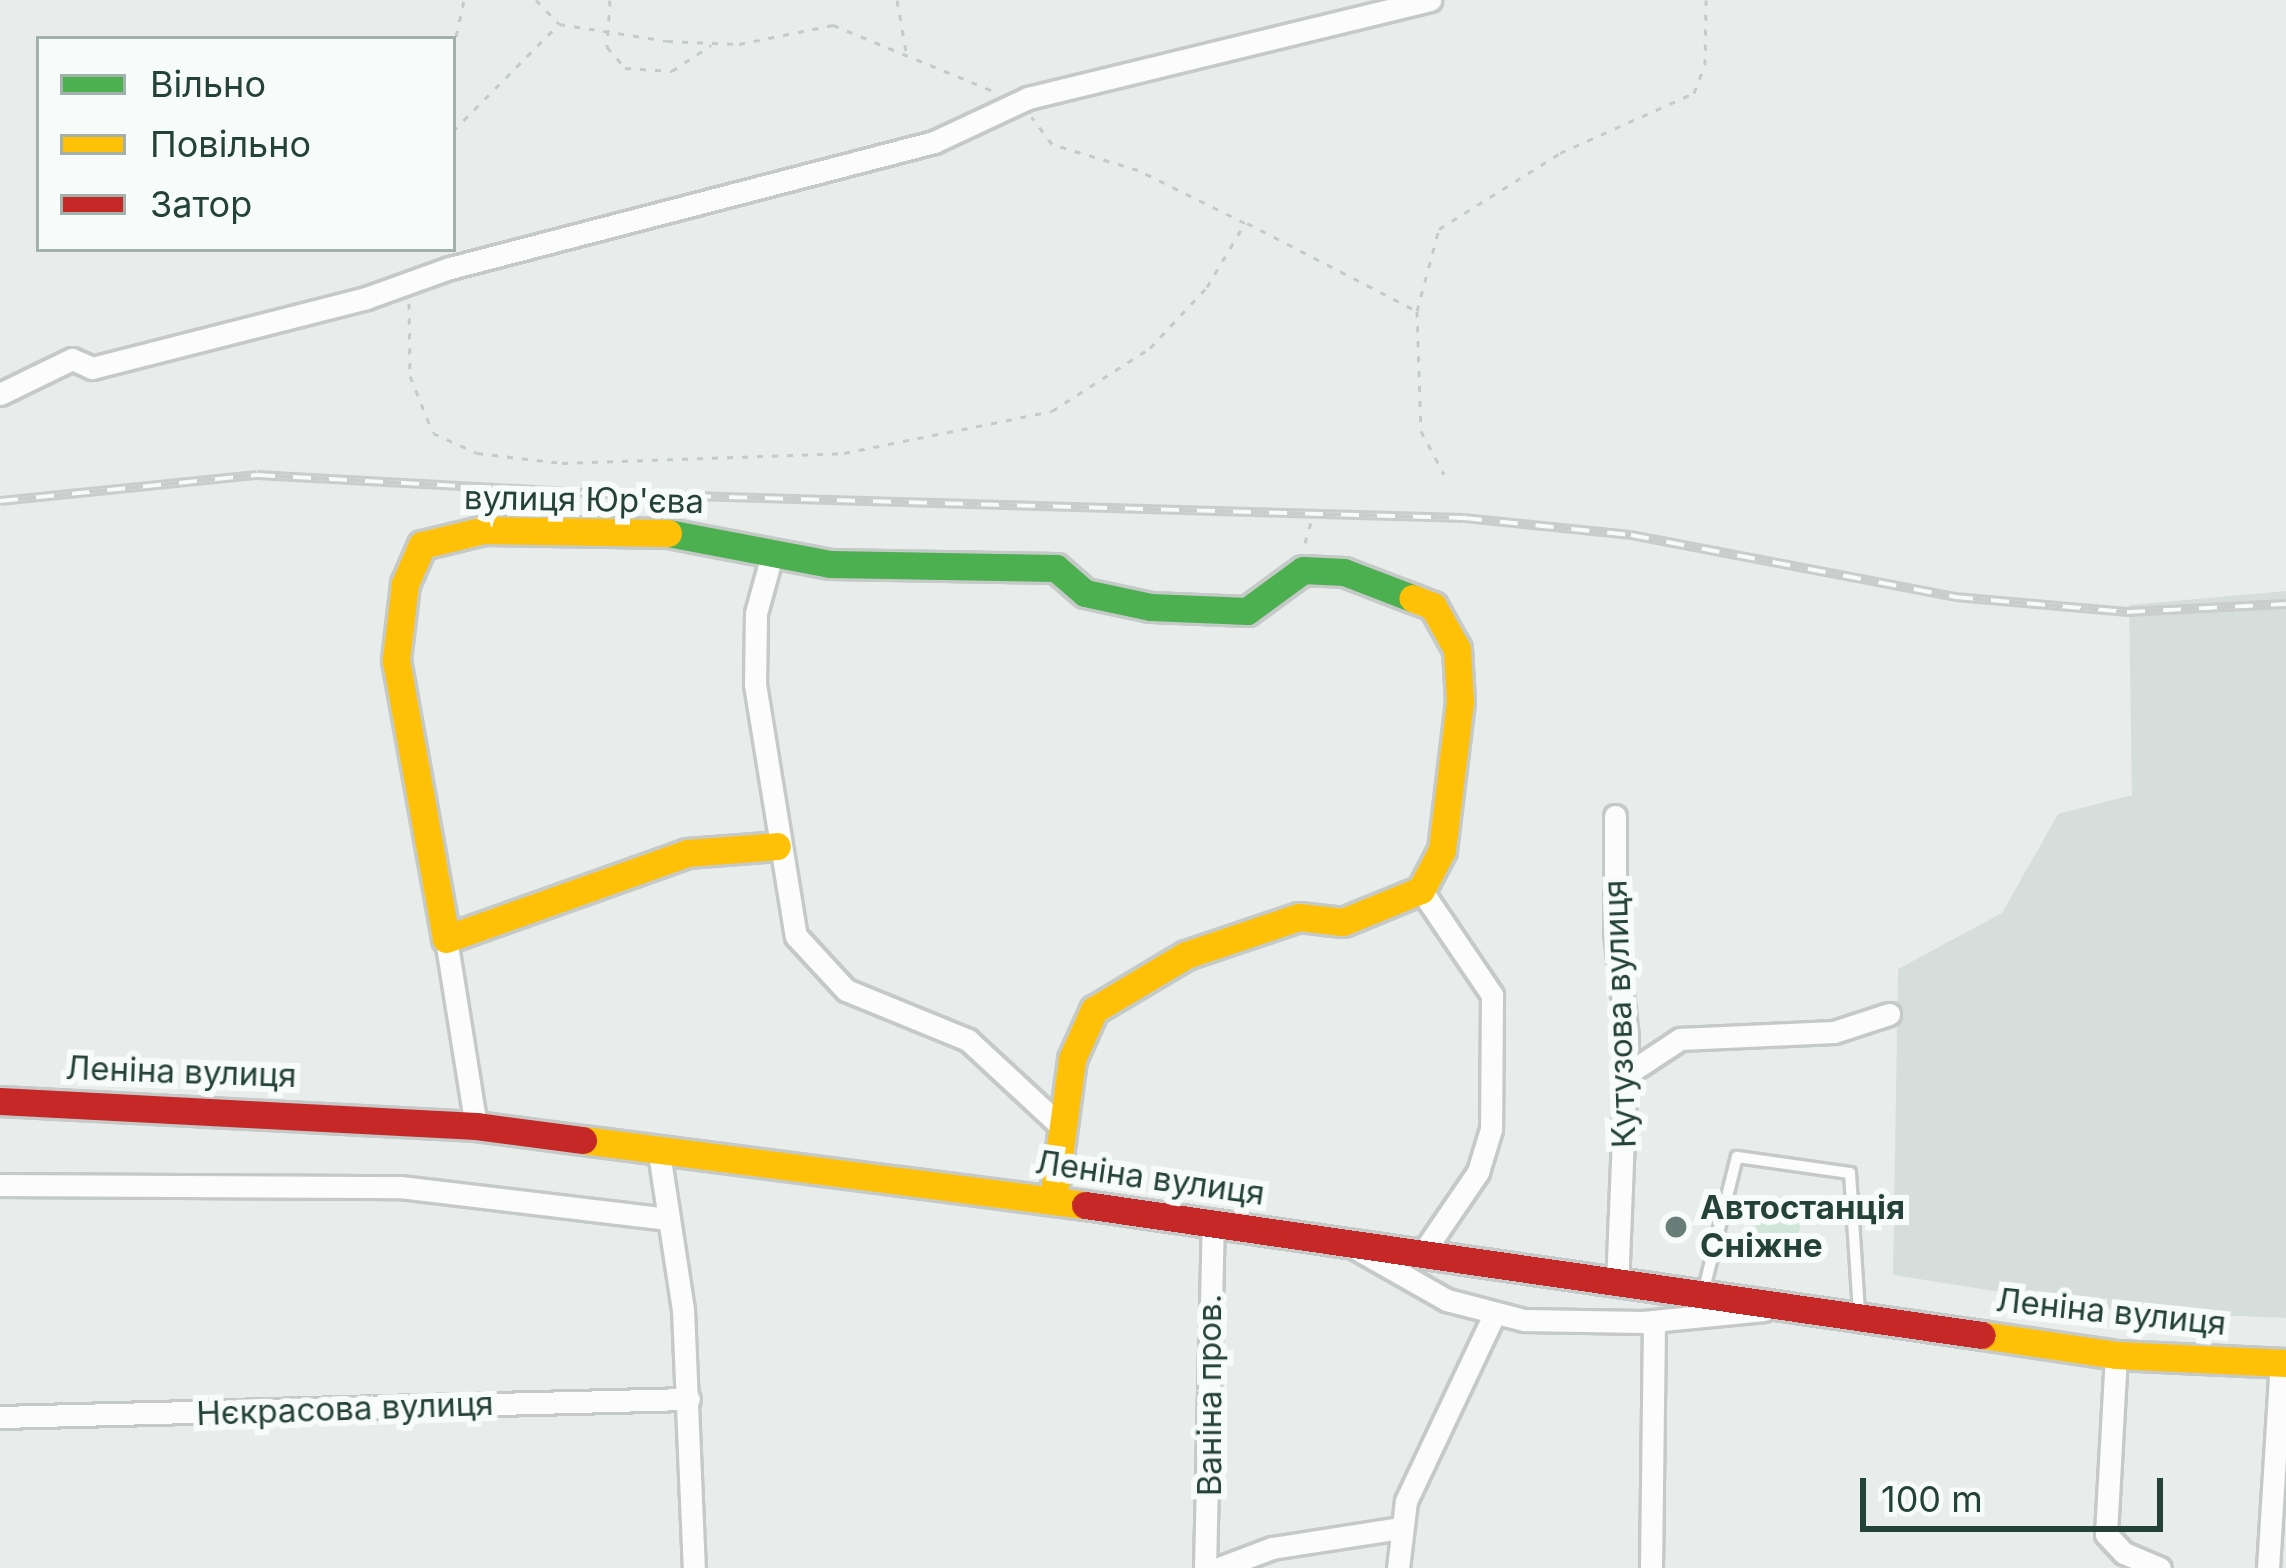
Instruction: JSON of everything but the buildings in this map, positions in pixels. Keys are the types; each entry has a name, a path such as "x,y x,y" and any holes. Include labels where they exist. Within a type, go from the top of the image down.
{"street":[{"path":"0,394 72,359 92,368 934,142 1028,98 1430,0"},
{"name":"вулиця Юр'єва","path":"446,939 396,660 405,584 422,545 448,533 535,528 698,533 773,551 895,568 1056,568 1085,593 1198,611 1247,611 1303,570 1344,572 1433,606 1457,650 1460,702 1442,850 1421,890"},
{"path":"773,551 754,651 777,846 796,936 826,976 886,1011 968,1040 1061,1126"},
{"name":"Кутузова вулиця","path":"1615,816 1627,1074 1617,1283"},
{"path":"476,1126 446,939 687,853 777,846"},
{"path":"1053,1200 1077,1036 1114,994 1242,934 1299,917 1343,922 1421,890 1492,994 1491,1129 1478,1172 1422,1254"},
{"path":"1627,1074 1680,1039 1834,1032 1889,1014"},
{"name":"Леніна вулиця","path":"0,1101 476,1126 1214,1222 2116,1355 2283,1363"},
{"path":"659,1153 689,1400 694,1568"},
{"path":"0,1185 400,1187 593,1204 668,1219"},
{"name":"Ваніна пров.","path":"1204,1568 1214,1222"},
{"path":"1345,1242 1447,1300 1494,1316 1654,1321 1791,1307"},
{"path":"1398,1568 1399,1528 1426,1451 1494,1316"},
{"path":"1651,1568 1654,1321"},
{"path":"2116,1355 2106,1534 2124,1553 2160,1568"},
{"path":"2269,1568 2283,1363"},
{"name":"Нєкрасова вулиця","path":"0,1417 689,1400"},
{"path":"1219,1568 1272,1548 1399,1528"}],"lane":[{"path":"1703,1293 1737,1157 1850,1173 1859,1317"}],"path":[{"path":"456,37 464,0"},
{"path":"536,0 559,24 712,43 795,38 833,25 907,53 948,76 1028,98 1033,122 1052,144 1138,170 1417,311"},
{"path":"610,0 613,59 640,74 688,65 712,43"},
{"path":"897,0 907,53"},
{"path":"1444,474 1421,431 1417,311 1439,229 1560,154 1694,93 1706,65 1706,0"},
{"path":"456,128 559,24"},
{"path":"412,282 410,376 434,433 477,453 562,463 844,453 1052,411 1100,384 1150,348 1207,287 1245,223"}],"shaded area":[{"path":"2286,591 2286,1318 2120,1311 1893,1275 1898,969 2002,913 2058,814 2132,795 2129,605"}],"green space":[{"path":"1778,1199 1794,1206 1801,1222 1794,1238 1778,1245 1762,1238 1755,1222 1762,1206"}],"railway":[{"path":"0,501 257,475 585,493 1464,518 1631,535 1955,597 2127,612 2286,604"}],"traffic: fast":[{"path":"668,533 830,564 1056,568 1085,593 1151,607 1247,611 1303,570 1344,572 1412,598"}],"traffic: slow":[{"path":"668,533 484,530 422,545 405,584 396,660 446,939 687,853 777,846"},
{"path":"1053,1200 1072,1059 1094,1010 1186,955 1299,917 1343,922 1421,890 1442,850 1460,702 1457,649 1433,606 1412,598"},
{"path":"583,1140 1085,1205"},
{"path":"1982,1335 2116,1355 2286,1363"}],"traffic: jam":[{"path":"0,1101 476,1126 583,1140"},
{"path":"1085,1205 1982,1335"}],"place":[{"name":"Автостанція Сніжне","path":"1676,1227"}]}
